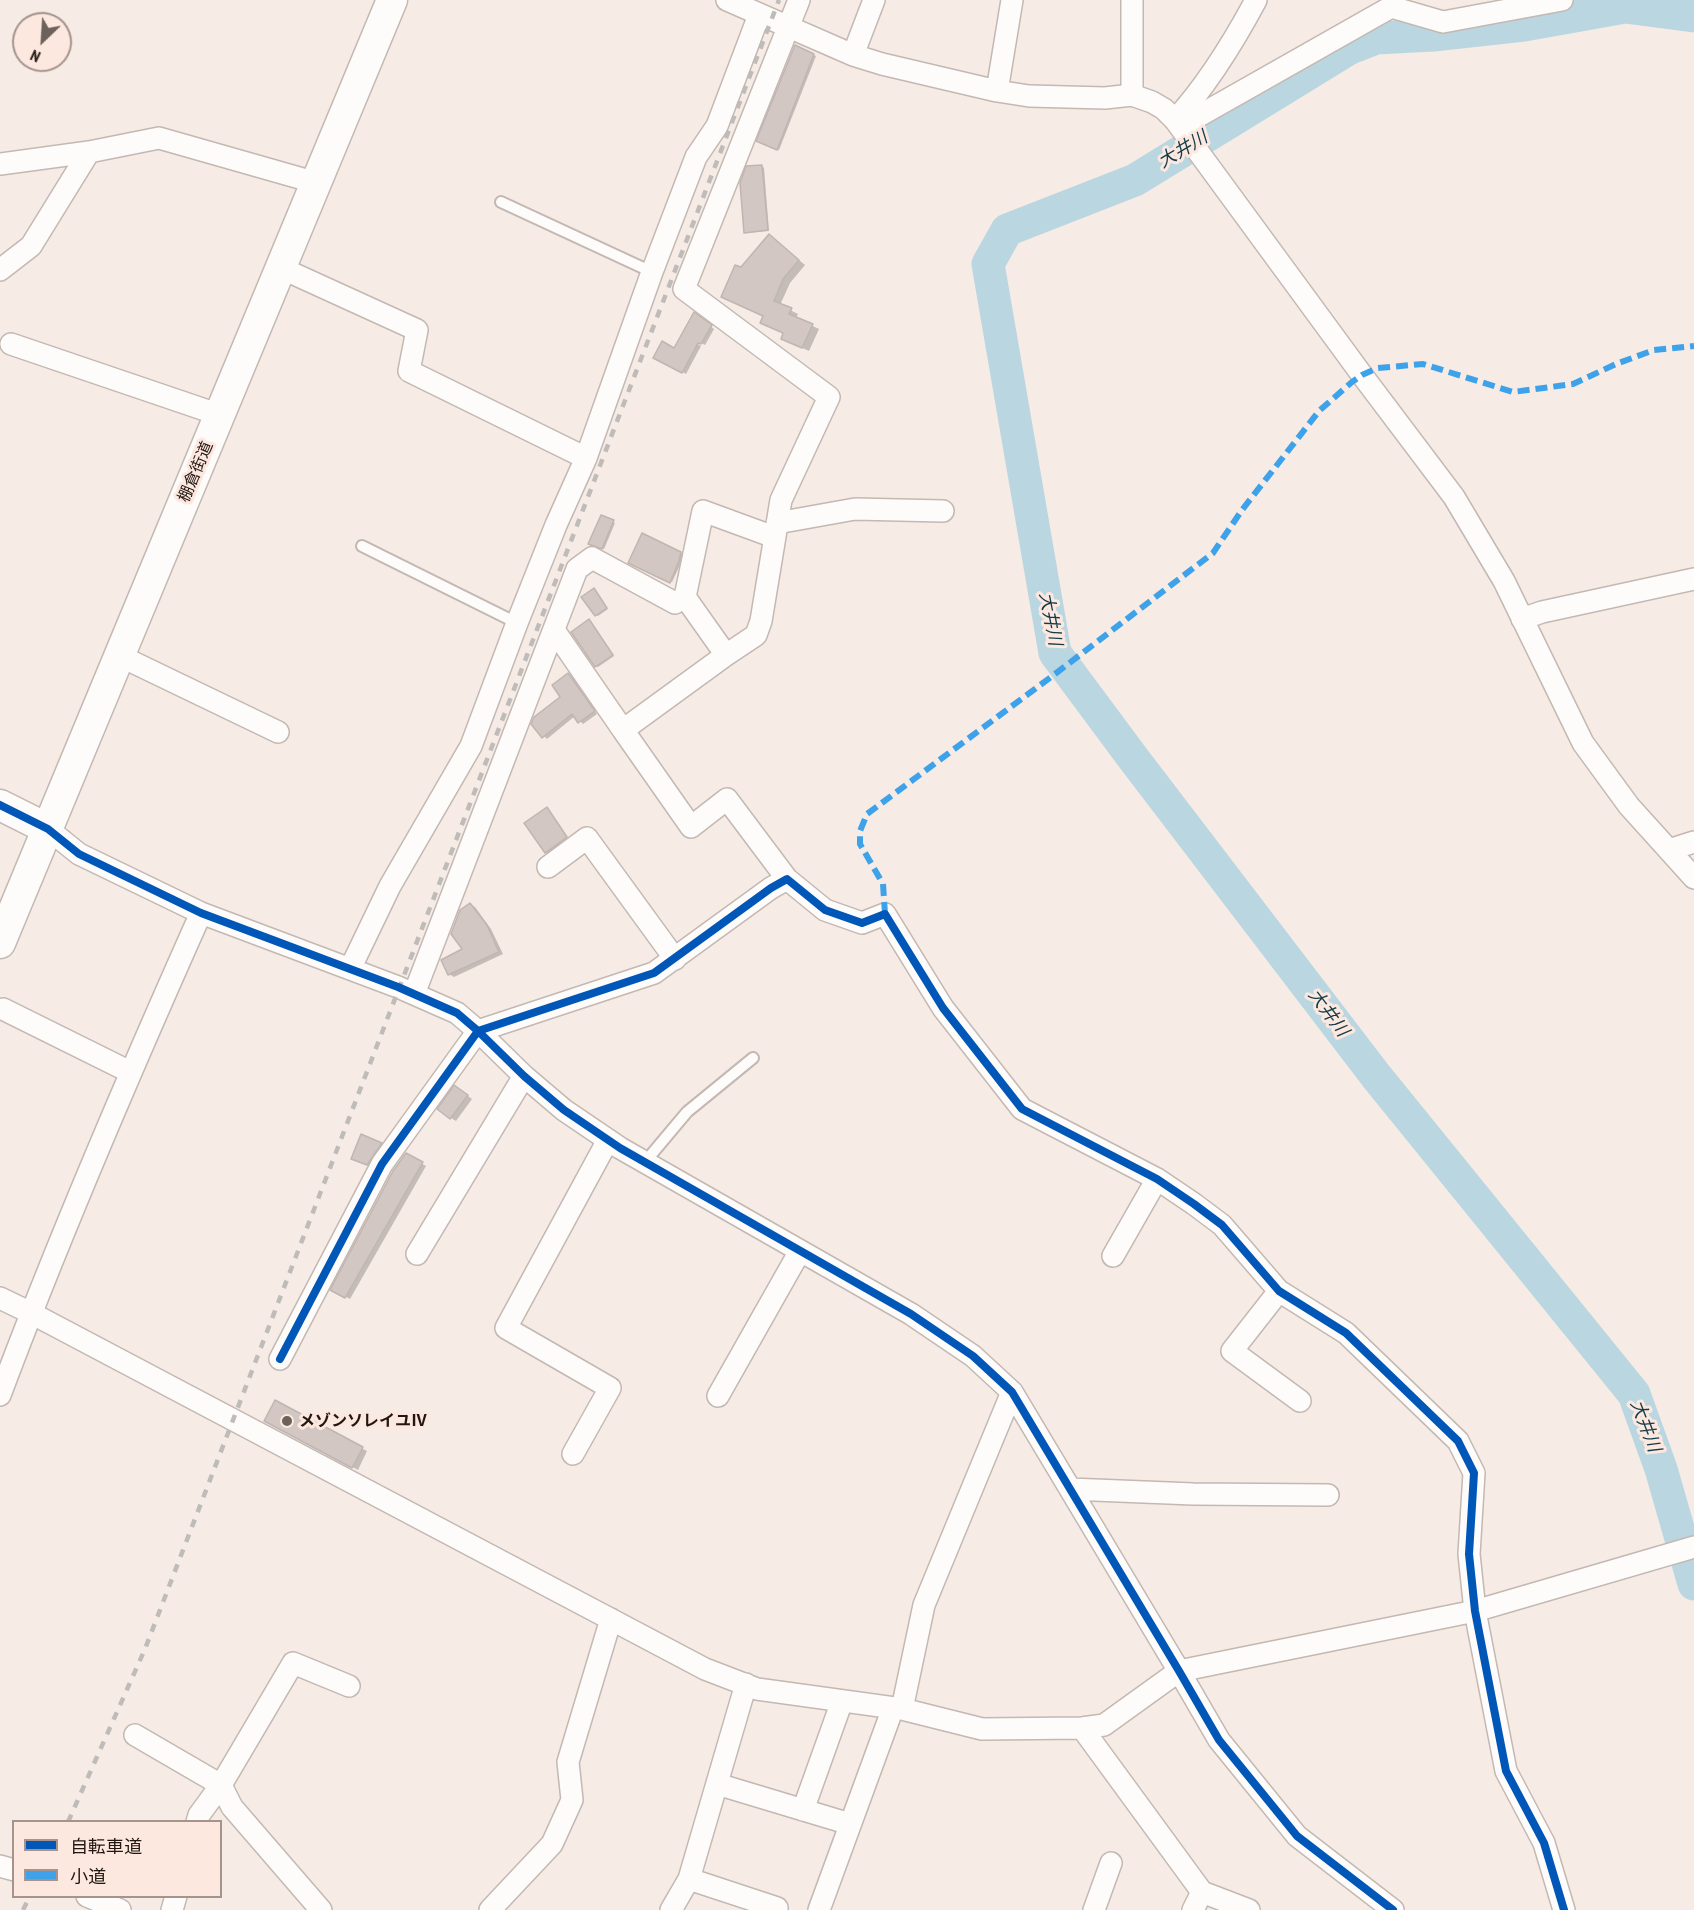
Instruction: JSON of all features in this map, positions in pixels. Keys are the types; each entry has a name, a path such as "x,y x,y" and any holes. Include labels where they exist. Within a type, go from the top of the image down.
{"street":[{"name":"棚倉街道","path":"0,943 392,0"},
{"path":"727,0 853,55 882,64 997,91 1029,96 1105,98 1132,95 1152,102 1180,125 1362,375 1455,496 1503,581 1583,743 1629,806 1694,878"},
{"path":"622,730 756,635 761,621 781,500 830,398 684,289 799,0"},
{"path":"853,55 874,0"},
{"path":"997,91 1012,0"},
{"path":"1132,0 1132,95"},
{"path":"1180,125 1256,0"},
{"path":"1180,125 1391,7 1443,22 1562,0"},
{"path":"350,969 390,886 471,746 517,623 585,458 696,157 717,126 759,15"},
{"path":"0,164 89,152 159,138 317,183"},
{"path":"0,270 31,246 89,152"},
{"path":"281,268 417,330 409,371 585,458"},
{"path":"11,344 220,414"},
{"path":"414,994 577,568 592,558 675,603 685,597 703,512 775,530 855,509 943,511"},
{"path":"1522,619 1542,612 1694,579"},
{"path":"685,597 726,655"},
{"path":"554,630 691,828 727,799 787,879 825,910 861,923 885,914 943,1008 1022,1109 1157,1179 1222,1225 1278,1291 1346,1334 1458,1441 1474,1473 1469,1554 1475,1611 1506,1771 1545,1843 1564,1910"},
{"path":"118,655 278,732"},
{"path":"0,805 48,829 79,854 201,913 350,969 457,1013 564,1110 608,1140 911,1314 973,1356 1011,1392 1219,1740 1297,1836 1392,1910"},
{"path":"548,867 586,837 675,958"},
{"path":"1669,850 1694,842"},
{"path":"280,1359 382,1164 478,1031 654,973 771,888 787,879"},
{"path":"0,1395 31,1312 130,1072 201,913"},
{"path":"3,1009 130,1072"},
{"path":"417,1254 524,1076"},
{"path":"573,1454 610,1388 506,1328 608,1140"},
{"path":"1113,1256 1157,1179"},
{"path":"718,1396 800,1251"},
{"path":"1278,1291 1233,1351 1300,1401"},
{"path":"0,1298 31,1312 705,1669 757,1689 897,1708 982,1729 1082,1728 1104,1725 1179,1671 1475,1611 1694,1547"},
{"path":"819,1910 850,1824 897,1708 924,1605 1011,1392"},
{"path":"1070,1489 1193,1494 1328,1495"},
{"path":"490,1910 552,1844 573,1800 568,1762 611,1619"},
{"path":"197,1820 221,1785 293,1663 349,1686"},
{"path":"671,1910 689,1879 746,1684"},
{"path":"803,1810 842,1701"},
{"path":"1082,1728 1198,1901 1249,1910"},
{"path":"135,1735 221,1785 232,1807 321,1910"},
{"path":"717,1784 850,1824"},
{"path":"1094,1910 1111,1863"},
{"path":"689,1879 778,1909"}],"lane":[{"path":"501,202 652,272"},
{"path":"362,546 517,623"},
{"path":"645,1162 687,1112 753,1058"}],"building":[{"path":"795,45 814,54 777,150 756,141"},
{"path":"762,165 768,230 744,233 740,183 746,166"},
{"path":"769,234 799,260 783,279 774,301 792,308 789,314 813,324 802,348 781,339 783,333 760,323 763,316 721,297 735,265 741,267"},
{"path":"694,312 712,325 701,344 698,343 682,373 653,358 662,341 674,348"},
{"path":"601,515 614,520 602,549 588,544"},
{"path":"642,533 681,552 670,583 628,563"},
{"path":"594,588 607,608 595,616 581,597"},
{"path":"589,619 613,655 595,667 571,632"},
{"path":"568,673 595,711 578,723 572,714 542,738 531,724 534,717 560,697 552,685"},
{"path":"547,807 567,837 545,853 524,823"},
{"path":"470,903 487,925 499,952 448,975 441,960 462,949 451,934 460,910"},
{"path":"454,1085 468,1095 450,1119 437,1109"},
{"path":"361,1134 382,1143 367,1165 351,1159"},
{"path":"406,1153 423,1162 345,1298 330,1290 393,1171"},
{"path":"275,1400 363,1447 352,1468 264,1421"}],"waterway":[{"name":"大井川","path":"1694,16 1625,7 1524,25 1433,35 1376,38 1350,48 1135,180 1007,230 988,264 1055,653 1376,1076 1634,1394 1661,1469 1694,1584"}],"railway":[{"path":"69,1820 145,1649 779,0"},
{"path":"23,1910 29,1898"}],"marked path":[{"path":"885,914 883,884 860,844 860,831 867,814 1213,553 1242,510 1319,411 1352,382 1378,368 1423,364 1513,392 1573,384 1654,350 1694,346"}],"cycle path":[{"path":"0,805 48,829 79,854 201,913 398,987 457,1013 564,1110 620,1148 911,1314 973,1356 1012,1392 1219,1740 1297,1836 1393,1910"},
{"path":"280,1359 382,1164 478,1031 654,973 771,888 787,879 825,910 862,923 885,914 943,1008 1022,1109 1157,1179 1222,1225 1279,1291 1346,1333 1458,1441 1474,1473 1469,1554 1475,1611 1506,1771 1544,1843 1564,1910"}],"place":[{"name":"メゾンソレイユⅣ","path":"287,1421"}]}
